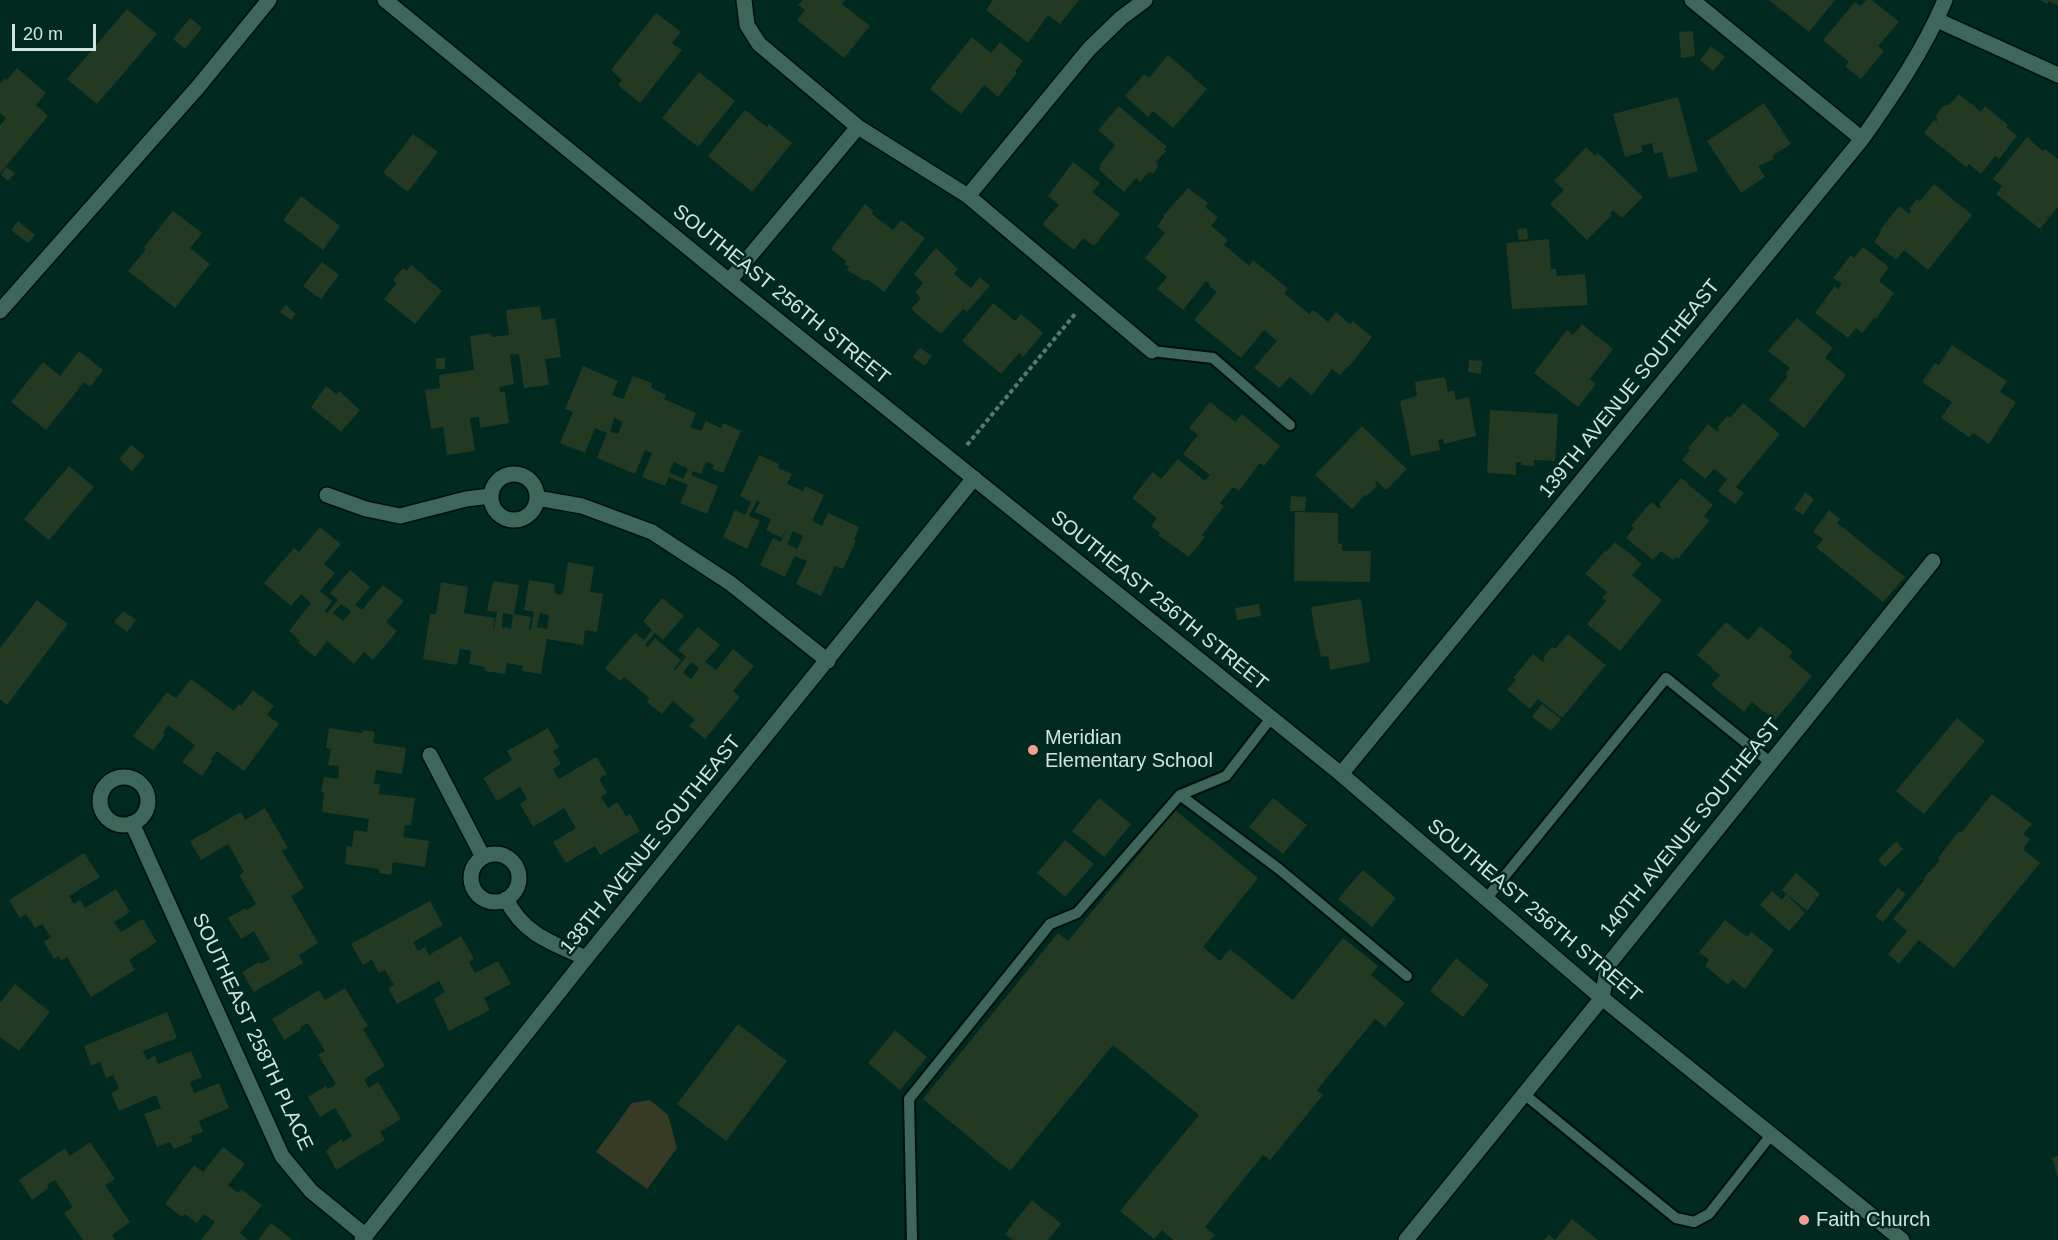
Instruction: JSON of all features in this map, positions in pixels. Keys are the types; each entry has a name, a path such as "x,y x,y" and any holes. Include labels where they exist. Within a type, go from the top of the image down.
{"street":[{"path":"0,311 198,87 269,0"},
{"name":"SOUTHEAST 256TH STREET","path":"385,0 729,281 1341,774 1602,998 1902,1240"},
{"path":"968,196 1089,49 1121,18 1145,0"},
{"path":"1692,0 1862,139"},
{"name":"139TH AVENUE SOUTHEAST","path":"1341,774 1862,139 1900,85 1937,20 1945,0"},
{"path":"744,1 747,25 759,44 858,127 968,196 1152,351"},
{"path":"1937,20 2058,75"},
{"path":"729,281 858,127"},
{"path":"515,474 524,476 531,482 536,489 537,498 530,514 522,519 513,520 504,518 497,512 492,504 491,496 498,480 506,475 515,474"},
{"name":"138TH AVENUE SOUTHEAST","path":"364,1238 586,958 974,478"},
{"path":"327,495 366,509 400,516 466,499 491,496"},
{"path":"537,498 582,506 652,532 730,583 828,661"},
{"name":"140TH AVENUE SOUTHEAST","path":"1406,1240 1602,998 1608,965 1933,561"},
{"path":"430,755 483,856"},
{"name":"SOUTHEAST 258TH PLACE","path":"132,823 282,1156 311,1191 364,1238"},
{"path":"502,855 516,867 519,876 518,885 506,899 497,902 488,901 473,889 472,871 476,862 483,856 502,855"},
{"path":"506,899 514,916 539,937 586,958"}],"lane":[{"path":"1152,351 1213,358 1290,425"},
{"path":"1486,899 1666,678 1771,763"},
{"path":"912,1240 909,1099 1050,924 1077,913 1180,795 1226,776 1271,718"},
{"path":"1180,795 1278,869 1407,976"},
{"path":"1524,1094 1677,1218 1694,1222 1709,1214 1771,1135"}],"path":[{"path":"953,462 1088,297"}],"green space":[{"path":"650,1100 668,1115 677,1148 647,1189 596,1152 632,1103"}],"building":[{"path":"803,0 845,0 842,4 870,26 844,58 797,20 805,10 798,5"},
{"path":"993,0 1079,0 1060,24 1048,15 1028,43 986,10"},
{"path":"1769,0 1835,0 1809,32"},
{"path":"1866,0 1872,0 1899,22 1878,46 1884,51 1861,79 1845,66 1849,62 1823,40 1855,2 1861,6"},
{"path":"2040,0 2058,0 2058,5 2049,1 2047,4"},
{"path":"127,9 157,34 97,104 67,79"},
{"path":"656,13 681,32 672,43 682,50 640,103 618,85 622,80 611,70"},
{"path":"190,18 202,28 185,49 173,39"},
{"path":"1693,31 1695,56 1681,58 1679,32"},
{"path":"972,37 991,53 1000,42 1023,61 1015,71 1017,73 998,97 984,85 961,114 930,89"},
{"path":"1711,46 1725,57 1713,71 1700,60"},
{"path":"1168,55 1207,89 1173,128 1153,111 1148,117 1125,96 1144,74 1149,78"},
{"path":"17,68 46,93 36,105 48,116 0,173 0,125 6,118 0,113 0,84 5,78 7,80"},
{"path":"699,72 735,101 698,147 662,118"},
{"path":"1959,94 1981,112 1985,106 2008,125 2006,127 2017,136 1999,159 1995,156 1981,174 1969,164 1966,167 1924,133 1934,120 1937,122 1936,115 1943,106 1949,105"},
{"path":"1678,97 1698,171 1669,179 1662,152 1654,154 1652,143 1641,146 1643,152 1625,157 1613,114"},
{"path":"1764,103 1791,144 1772,156 1774,159 1758,166 1765,177 1741,193 1707,141"},
{"path":"1119,106 1167,147 1156,162 1158,167 1153,174 1149,172 1140,182 1136,178 1124,192 1099,170 1099,166 1115,145 1098,130"},
{"path":"745,110 767,127 769,124 792,143 752,192 708,156"},
{"path":"413,134 438,152 408,192 383,173"},
{"path":"2027,137 2043,151 2045,149 2058,159 2058,207 2040,229 1996,194 2002,186 1993,179"},
{"path":"1586,147 1595,156 1598,153 1643,197 1622,218 1613,210 1610,214 1612,215 1587,240 1550,204 1564,190 1554,181"},
{"path":"1073,162 1100,183 1092,192 1120,214 1094,246 1083,238 1074,250 1043,225 1059,205 1048,196"},
{"path":"6,167 15,173 8,181 1,175"},
{"path":"1934,184 1972,215 1928,270 1904,250 1896,260 1874,242 1880,230 1899,206 1909,214 1911,211 1909,209 1917,199 1920,201"},
{"path":"1188,188 1208,203 1205,207 1218,217 1211,226 1228,240 1224,245 1249,266 1253,260 1288,289 1284,293 1309,314 1313,310 1328,322 1336,312 1350,324 1353,321 1372,337 1349,367 1340,375 1332,369 1312,395 1290,377 1280,388 1254,368 1277,341 1264,330 1241,358 1194,320 1217,292 1206,281 1183,310 1157,289 1167,277 1145,258 1165,233 1157,226 1163,216"},
{"path":"301,196 340,226 323,250 283,220"},
{"path":"865,204 873,211 872,214 893,230 901,220 925,238 884,292 867,279 865,281 847,270 849,267 844,264 846,261 831,249"},
{"path":"173,211 202,233 190,248 210,264 175,308 128,271"},
{"path":"18,221 35,235 28,243 11,230"},
{"path":"1527,228 1528,239 1519,240 1517,229"},
{"path":"1549,239 1551,269 1556,269 1557,276 1585,274 1588,305 1512,309 1506,243"},
{"path":"1863,247 1889,267 1879,281 1894,293 1876,319 1874,318 1862,333 1856,328 1848,338 1815,313 1835,286 1838,289 1842,284 1833,278 1851,255 1854,258"},
{"path":"936,248 958,269 954,274 971,288 980,277 990,286 967,312 963,309 941,334 911,309 921,298 915,292 923,283 914,274"},
{"path":"322,262 339,275 321,299 303,286"},
{"path":"411,265 442,291 415,324 384,299 397,283 393,280 403,268 407,271"},
{"path":"993,303 1015,321 1021,314 1043,333 1023,357 1019,353 1001,374 962,341"},
{"path":"286,305 296,314 291,320 280,312"},
{"path":"540,306 542,320 555,318 561,357 545,359 549,385 524,388 519,354 510,355 514,384 499,387 500,392 505,392 509,423 480,428 479,417 470,418 475,451 447,455 443,427 431,429 425,390 440,388 439,375 474,370 470,336 491,333 492,337 509,335 506,310"},
{"path":"1797,318 1833,348 1825,358 1846,375 1804,428 1769,400 1788,376 1785,375 1790,368 1768,351"},
{"path":"1582,324 1613,349 1590,379 1596,384 1578,407 1534,373 1567,330 1573,335"},
{"path":"1952,345 2007,381 2000,392 2016,402 1989,444 1973,433 1969,437 1941,418 1952,402 1922,382 1935,363 1939,365"},
{"path":"920,348 932,356 925,366 913,357"},
{"path":"79,351 103,370 90,387 84,382 46,430 11,402 43,362 60,376"},
{"path":"436,358 445,358 445,369 436,369"},
{"path":"1469,360 1482,361 1481,374 1468,372"},
{"path":"583,366 618,381 612,395 623,399 633,376 652,383 651,388 666,395 664,399 696,413 690,427 701,431 706,421 721,428 723,423 741,431 723,473 712,469 714,465 706,462 701,474 693,471 691,475 718,486 707,514 680,503 688,485 669,477 665,486 642,477 652,453 645,450 635,474 597,458 607,433 595,428 585,453 560,443 573,412 565,409","holes":["614,418 623,422 618,434 610,431","674,462 688,469 683,479 669,472"]},
{"path":"1445,377 1448,392 1454,390 1456,400 1469,397 1476,436 1444,444 1443,439 1438,440 1440,450 1411,456 1400,401 1417,396 1415,382"},
{"path":"326,386 336,394 339,391 360,410 341,432 311,407"},
{"path":"1210,402 1235,422 1242,414 1280,446 1264,466 1260,463 1239,491 1233,487 1220,503 1224,506 1202,535 1205,537 1189,557 1158,535 1160,533 1151,526 1157,518 1132,498 1153,472 1161,479 1178,459 1205,481 1210,475 1183,454 1198,435 1189,428"},
{"path":"1743,403 1780,434 1736,487 1744,493 1735,504 1718,491 1727,479 1714,469 1705,479 1682,460 1690,450 1688,448 1708,424 1718,432 1717,428 1727,416 1730,418"},
{"path":"1490,410 1558,414 1555,461 1534,460 1534,466 1521,465 1521,462 1516,462 1516,475 1487,473"},
{"path":"1362,426 1407,469 1386,490 1377,481 1375,484 1377,486 1352,509 1315,475"},
{"path":"131,445 145,456 132,471 119,459"},
{"path":"759,455 779,464 778,468 792,474 787,484 803,491 805,486 824,495 812,521 822,526 828,513 859,527 854,540 856,541 843,569 835,566 821,596 796,584 807,561 795,556 785,577 760,565 773,538 781,542 788,526 782,538 766,530 771,519 755,512 760,502 757,500 749,516 760,521 747,549 723,537 735,510 745,515 751,502 740,496","holes":["793,531 803,536 797,549 787,544"]},
{"path":"69,466 94,487 49,540 24,519"},
{"path":"1681,478 1713,505 1704,516 1710,520 1678,559 1676,557 1673,560 1661,551 1653,560 1626,538 1634,528 1631,526 1651,502 1660,509 1659,504"},
{"path":"1805,492 1814,499 1803,515 1794,509"},
{"path":"1291,496 1306,497 1305,511 1290,511"},
{"path":"1829,510 1840,519 1837,523 1905,577 1883,602 1816,547 1823,539 1813,532"},
{"path":"1295,512 1338,513 1338,543 1342,544 1342,551 1371,551 1370,582 1294,581"},
{"path":"320,527 341,544 324,564 335,573 320,591 332,601 325,611 327,613 338,600 330,593 350,570 370,587 355,605 362,610 383,585 404,601 386,622 397,631 373,660 364,652 354,664 327,641 315,657 298,643 300,641 289,631 311,603 301,594 291,606 264,583 294,548 299,552","holes":["341,604 351,611 343,621 333,613"]},
{"path":"1615,542 1642,564 1632,575 1662,600 1620,651 1587,624 1606,601 1602,598 1607,592 1585,574"},
{"path":"568,562 594,567 590,592 603,594 597,632 585,630 583,645 547,639 541,674 522,671 523,666 507,663 505,674 485,671 485,667 469,664 471,651 460,649 457,665 423,659 430,614 436,614 441,582 468,587 464,613 495,618 493,629 497,612 487,611 493,581 519,585 514,614 531,617 529,629 531,629 534,612 524,610 529,580 555,584 554,593 563,595","holes":["503,613 513,615 511,629 502,627","540,613 549,615 547,629 537,627"]},
{"path":"662,598 684,616 663,640 655,633 645,645 648,647 655,638 681,660 675,670 686,657 678,650 698,627 720,645 705,662 716,670 733,649 754,666 733,691 740,697 705,739 689,726 695,720 673,701 662,714 647,702 649,698 624,677 620,681 605,668 635,633 644,640 652,630 643,621","holes":["691,662 699,668 691,679 683,673"]},
{"path":"1361,599 1370,662 1330,670 1328,656 1321,657 1311,607"},
{"path":"37,600 68,624 7,705 0,699 0,648"},
{"path":"1259,604 1261,616 1237,620 1235,608"},
{"path":"123,611 136,620 127,632 114,622"},
{"path":"1726,622 1748,640 1760,626 1793,652 1789,657 1812,676 1775,720 1752,702 1744,712 1711,685 1720,675 1697,655"},
{"path":"1568,634 1606,665 1562,718 1538,699 1530,709 1507,690 1516,680 1513,678 1533,654 1543,662 1545,660 1543,658 1552,647 1555,649"},
{"path":"191,679 234,711 239,704 241,706 253,690 274,706 267,715 279,724 244,771 217,751 202,776 182,762 195,745 168,725 163,733 165,735 153,751 133,736 167,692 176,698"},
{"path":"1542,704 1561,719 1551,731 1532,717"},
{"path":"1957,718 1985,741 1924,814 1896,791"},
{"path":"329,728 362,733 363,730 375,732 373,743 406,748 402,774 376,770 374,784 380,784 379,794 415,798 411,825 405,825 403,837 429,841 425,867 393,862 391,875 379,873 379,869 345,864 347,846 352,847 354,830 367,832 369,819 322,812 324,793 321,792 324,777 338,779 339,766 328,765 331,749 326,748"},
{"path":"548,728 559,747 553,751 561,764 553,769 559,779 596,757 607,774 599,779 607,793 601,797 608,808 617,802 626,816 630,814 640,831 600,855 595,846 566,863 553,842 576,828 564,808 533,827 520,804 527,799 520,787 497,801 483,778 512,760 507,751"},
{"path":"1992,794 2032,824 2023,834 2030,839 2023,849 2040,863 1954,968 1919,940 1899,964 1888,954 1907,931 1893,919 1940,860 1938,858 1959,831 1961,833"},
{"path":"1099,798 1131,824 1104,857 1072,831"},
{"path":"1273,798 1307,825 1283,854 1249,827"},
{"path":"265,808 288,848 282,851 304,888 291,896 318,943 299,955 303,963 254,992 242,972 259,962 261,964 270,959 254,931 241,939 228,918 256,904 239,875 244,872 228,844 201,860 190,841 241,812 245,820"},
{"path":"1175,810 1258,878 1203,947 1220,961 1230,949 1293,1000 1343,938 1378,966 1371,975 1405,1003 1385,1027 1375,1019 1317,1090 1323,1095 1270,1160 1263,1155 1205,1227 1215,1235 1210,1240 1173,1240 1162,1230 1154,1239 1120,1211 1199,1115 1113,1045 1010,1171 923,1099 1058,933 1068,941"},
{"path":"1065,840 1094,864 1065,897 1037,873"},
{"path":"1896,841 1903,849 1885,867 1878,860"},
{"path":"84,853 100,877 69,896 74,904 80,900 85,908 116,889 130,912 114,922 121,932 143,919 157,942 129,960 135,970 91,997 67,957 61,961 59,956 54,959 44,942 51,937 42,924 35,928 26,914 20,918 9,900"},
{"path":"1363,870 1396,898 1372,927 1338,899"},
{"path":"1796,873 1820,894 1807,911 1782,890"},
{"path":"1898,888 1906,894 1883,922 1875,916"},
{"path":"1772,891 1782,900 1786,894 1805,913 1789,931 1760,905"},
{"path":"430,901 443,925 413,942 418,951 425,947 429,955 461,936 474,959 469,962 475,973 498,961 511,984 484,998 490,1010 449,1031 434,999 445,992 439,981 397,1004 388,988 394,985 385,970 379,973 372,960 363,965 351,944"},
{"path":"1725,920 1747,937 1751,932 1774,950 1745,989 1733,979 1728,985 1705,966 1709,960 1699,952"},
{"path":"1456,958 1489,985 1463,1017 1430,991"},
{"path":"15,984 50,1012 19,1051 0,1037 0,1003"},
{"path":"345,988 368,1026 363,1029 385,1066 364,1079 369,1088 378,1082 401,1119 380,1132 385,1140 336,1170 326,1151 342,1139 343,1142 352,1136 335,1108 320,1117 308,1097 326,1086 328,1089 336,1084 318,1055 325,1051 308,1023 284,1040 272,1019 319,990 325,1000"},
{"path":"167,1012 177,1038 143,1051 147,1060 155,1056 158,1064 191,1051 202,1077 190,1082 194,1093 219,1083 229,1108 199,1121 203,1132 191,1136 193,1141 174,1149 170,1142 157,1147 144,1114 161,1108 156,1095 119,1111 111,1093 119,1089 113,1075 106,1078 100,1062 91,1066 84,1046"},
{"path":"738,1024 787,1061 726,1141 677,1104"},
{"path":"895,1030 927,1057 900,1090 868,1063"},
{"path":"90,1142 115,1179 105,1185 130,1222 112,1235 115,1240 83,1240 64,1213 73,1207 55,1180 47,1185 49,1188 32,1200 19,1180 65,1148 70,1156"},
{"path":"223,1147 245,1164 228,1185 238,1193 241,1189 262,1205 240,1233 248,1240 201,1240 215,1222 204,1214 197,1223 185,1214 182,1217 165,1204 194,1165 203,1172"},
{"path":"2058,1156 2058,1176 2057,1176 2052,1158"},
{"path":"1032,1200 1061,1224 1048,1240 1013,1240 1005,1234"},
{"path":"1572,1219 1598,1240 1555,1240"},
{"path":"271,1223 293,1240 258,1240"},
{"path":"1549,1235 1555,1240 1544,1240"}],"place":[{"name":"Meridian Elementary School","path":"1033,750"},
{"name":"Faith Church","path":"1804,1220"}]}
